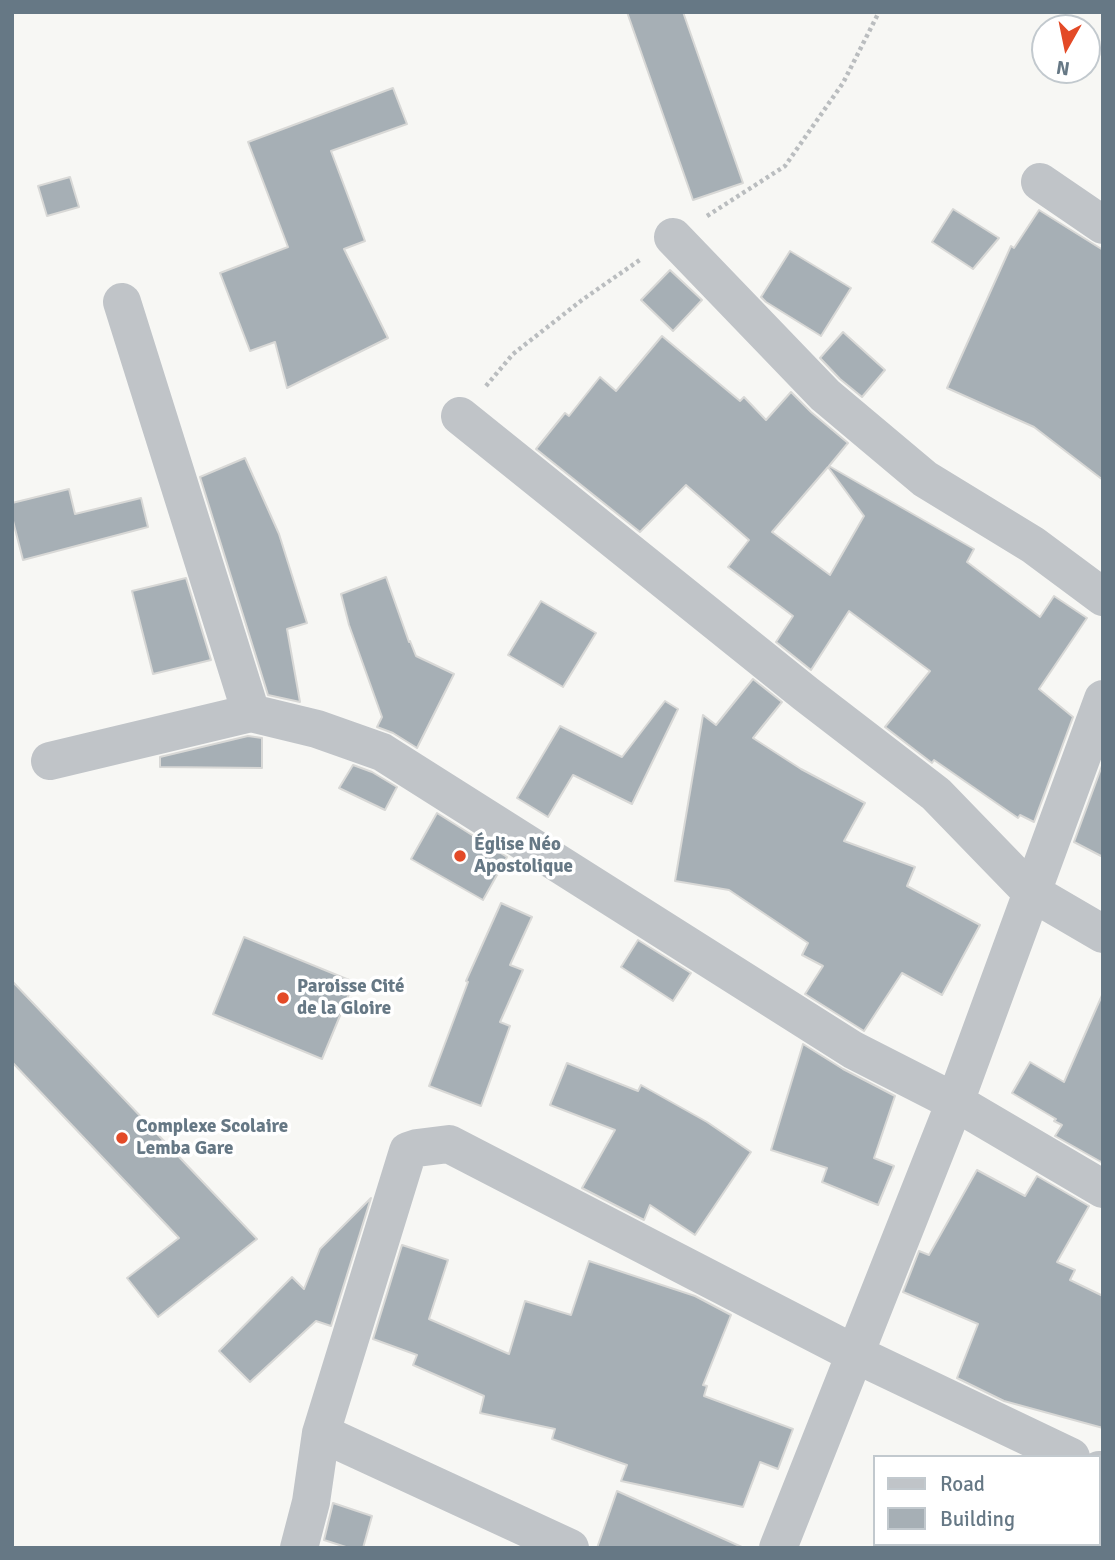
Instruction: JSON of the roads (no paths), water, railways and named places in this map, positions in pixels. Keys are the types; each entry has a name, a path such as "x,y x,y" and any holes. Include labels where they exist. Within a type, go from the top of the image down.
{"street":[{"path":"1040,182 1103,225"},
{"path":"673,237 825,395 925,479 1033,545 1103,597"},
{"path":"122,302 251,713"},
{"path":"460,416 806,694 936,794 1031,892 1103,934"},
{"path":"778,1548 955,1102 1103,699"},
{"path":"50,761 251,713 317,729 382,752 853,1050 955,1102 1103,1189"},
{"path":"299,1548 311,1502 321,1433 408,1151 449,1144 855,1354 1067,1455"},
{"path":"321,1433 570,1548"}],"place":[{"name":"Église Néo Apostolique","path":"460,856"},
{"name":"Paroisse Cité de la Gloire","path":"283,998"},
{"name":"Complexe Scolaire Lemba Gare","path":"122,1138"}]}
